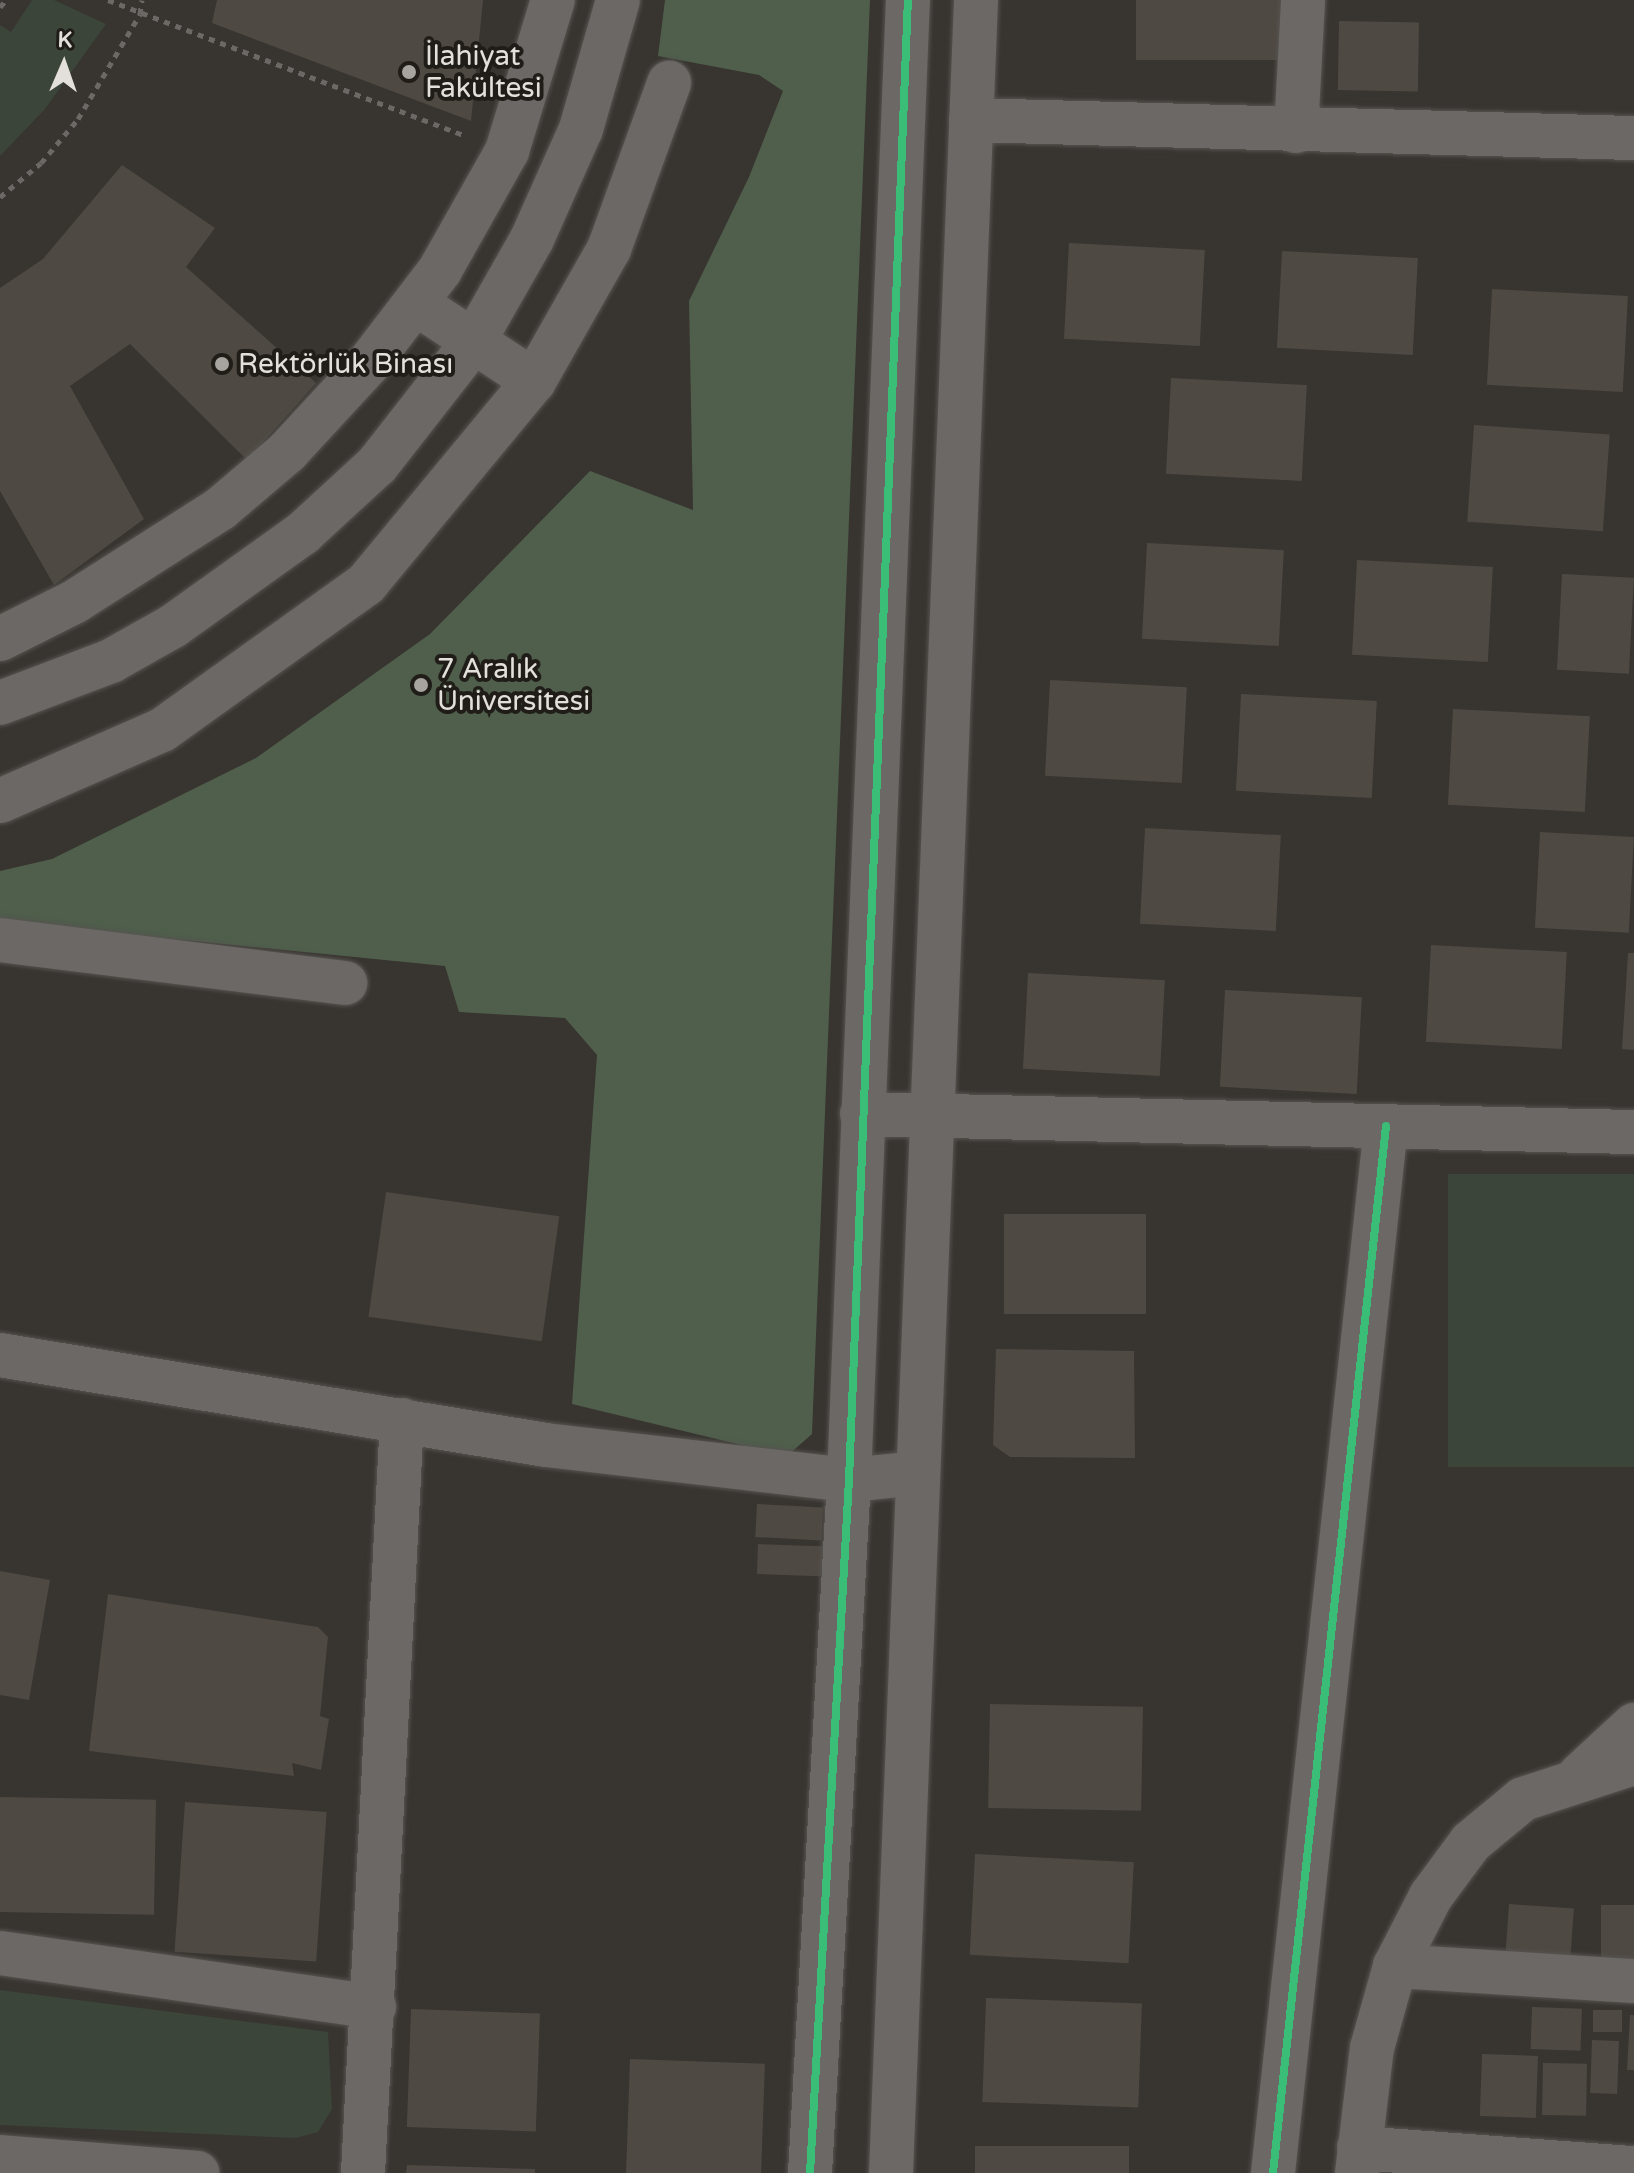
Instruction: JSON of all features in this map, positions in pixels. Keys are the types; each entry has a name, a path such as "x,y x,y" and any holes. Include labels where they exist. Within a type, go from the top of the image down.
{"street":[{"path":"553,0 507,151 417,304 287,452 220,509 154,554 4,627 13,698 111,661 173,626 303,533 377,465 474,341 532,239 581,129 618,0"},
{"path":"810,2173 849,1480 908,0"},
{"path":"891,2173 976,0"},
{"path":"1296,131 1303,0"},
{"path":"0,801 162,730 366,584 534,381 609,249 669,83"},
{"path":"971,120 1634,138"},
{"path":"417,304 534,381"},
{"path":"0,940 345,983"},
{"path":"862,1114 1634,1132"},
{"path":"1273,2173 1386,1126"},
{"path":"0,1355 546,1445 849,1480 918,1473"},
{"path":"363,2173 402,1420"},
{"path":"1574,1780 1634,1725"},
{"path":"1634,1763 1523,1799 1471,1842 1431,1896 1395,1966 1372,2048 1358,2161 1634,2168"},
{"path":"0,1953 374,2007"},
{"path":"1395,1966 1634,1981"},
{"path":"0,2157 197,2173"}],"path":[{"path":"0,7 6,0"},
{"path":"108,0 507,151"},
{"path":"0,197 41,163 78,119 140,14 142,0"}],"green space":[{"path":"32,0 54,0 106,24 45,109 0,156 0,25 11,32"},
{"path":"665,0 870,0 812,1434 787,1456 572,1404 597,1055 565,1018 459,1012 445,966 0,922 0,871 52,859 256,758 430,634 590,471 693,510 689,301 749,177 783,91 759,75 658,56"},
{"path":"1448,1174 1634,1174 1634,1467 1448,1467"},
{"path":"0,1990 328,2032 332,2109 318,2132 296,2138 0,2125"}],"building":[{"name":"İlahiyat Fakültesi","path":"217,0 483,0 471,121 212,23"},
{"path":"1136,0 1294,0 1294,60 1136,60"},
{"path":"1339,21 1419,22 1418,91 1338,90"},
{"name":"Rektörlük Binası","path":"122,165 215,228 186,267 316,383 247,460 130,344 70,386 144,519 54,585 0,491 0,288 43,259"},
{"path":"1069,243 1205,250 1200,346 1064,339"},
{"path":"1282,251 1418,258 1413,355 1277,348"},
{"path":"1492,289 1628,296 1623,392 1487,385"},
{"path":"1171,378 1307,385 1302,481 1166,474"},
{"path":"1474,425 1610,434 1603,531 1467,522"},
{"path":"1147,543 1284,550 1279,646 1142,639"},
{"path":"1357,560 1493,567 1488,662 1352,655"},
{"path":"1562,574 1634,578 1629,674 1557,670"},
{"path":"1050,680 1187,687 1182,783 1045,776"},
{"path":"1241,694 1377,701 1372,798 1236,791"},
{"path":"1453,709 1590,716 1585,812 1448,805"},
{"path":"1145,828 1281,835 1276,931 1140,924"},
{"path":"1540,832 1634,837 1629,933 1535,928"},
{"path":"1431,945 1567,952 1562,1049 1426,1042"},
{"path":"1628,953 1634,953 1634,1050 1622,1049"},
{"path":"1028,973 1165,980 1160,1076 1023,1069"},
{"path":"1225,990 1362,997 1357,1094 1220,1087"},
{"path":"386,1192 559,1216 542,1341 368,1317"},
{"path":"1004,1214 1146,1214 1146,1314 1004,1314"},
{"path":"996,1349 1134,1351 1135,1458 1010,1457 993,1445"},
{"path":"757,1504 823,1507 821,1540 755,1537"},
{"path":"758,1544 828,1546 827,1576 757,1574"},
{"path":"0,1571 50,1580 29,1700 0,1695"},
{"path":"108,1594 318,1627 328,1637 320,1716 329,1719 321,1770 292,1763 294,1776 89,1751"},
{"path":"990,1704 1143,1707 1141,1811 988,1808"},
{"path":"0,1797 156,1800 154,1915 0,1912"},
{"path":"185,1802 327,1812 316,1962 175,1952"},
{"path":"975,1854 1134,1862 1128,1963 970,1955"},
{"path":"1509,1904 1574,1909 1570,1964 1505,1960"},
{"path":"1601,1905 1634,1905 1634,1965 1601,1965"},
{"path":"986,1998 1142,2003 1138,2107 982,2102"},
{"path":"1532,2007 1582,2009 1581,2051 1531,2049"},
{"path":"411,2009 540,2014 536,2131 407,2127"},
{"path":"1593,2010 1622,2010 1622,2032 1593,2032"},
{"path":"1630,2015 1634,2015 1634,2070 1627,2070"},
{"path":"1592,2040 1619,2041 1617,2094 1590,2093"},
{"path":"1482,2054 1538,2056 1536,2118 1480,2116"},
{"path":"630,2059 765,2064 761,2173 626,2173"},
{"path":"1543,2063 1587,2064 1586,2116 1542,2115"},
{"path":"975,2146 1129,2146 1129,2173 975,2173"},
{"path":"407,2165 535,2169 535,2173 406,2173"}],"cycle path":[{"path":"810,2173 849,1480 908,0"},
{"path":"1273,2173 1386,1126"}],"place":[{"name":"İlahiyat Fakültesi","path":"409,72"},
{"name":"Rektörlük Binası","path":"222,364"},
{"name":"7 Aralık Üniversitesi","path":"421,685"}]}
